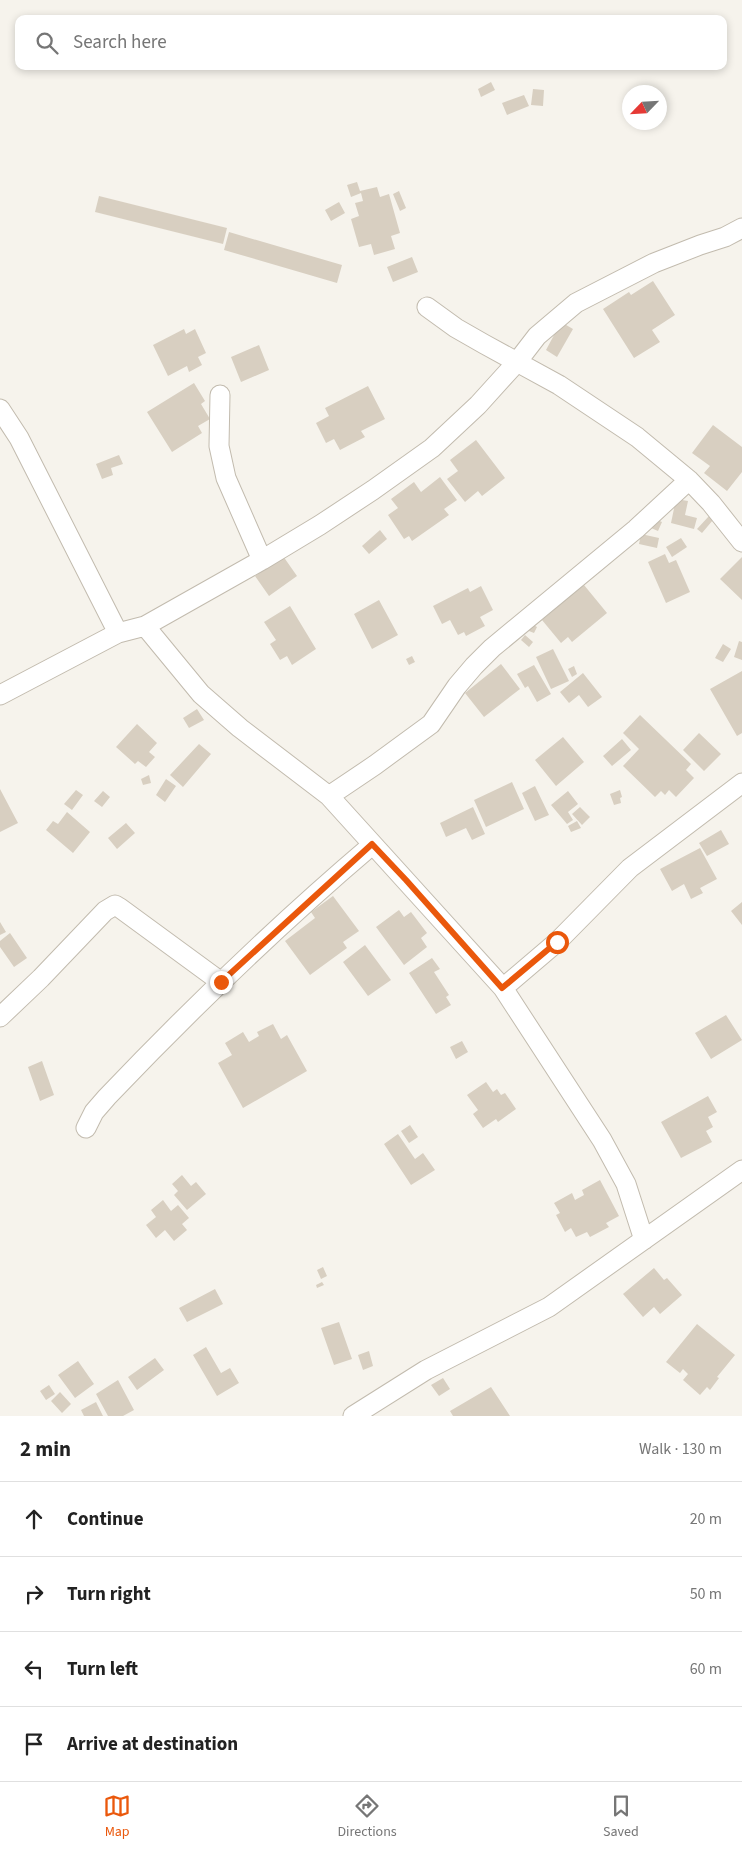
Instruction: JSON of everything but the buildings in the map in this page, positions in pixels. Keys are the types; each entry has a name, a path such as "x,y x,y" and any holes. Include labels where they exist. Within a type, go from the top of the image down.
{"street":[{"path":"0,695 118,634 145,626 262,560 373,490 432,448 478,405 517,362 537,336 576,303 654,263 725,237 742,228"},
{"path":"427,307 456,328 559,385 637,437 689,480 742,542"},
{"path":"220,395 219,446 226,478 262,560"},
{"path":"0,409 19,438 118,634"},
{"path":"329,796 376,765 431,724 457,686 492,648 636,529 689,480"},
{"path":"145,626 201,694 240,728 329,796 502,988 602,1140 626,1184 644,1240"},
{"path":"502,988 557,942 630,868 742,783"},
{"path":"86,1128 94,1112 107,1097 221,982 372,844"},
{"path":"0,1016 105,911 115,905 221,982"},
{"path":"353,1416 426,1370 549,1306 742,1170"}],"route":[{"path":"221,982 372,844 502,988 557,942"}]}
